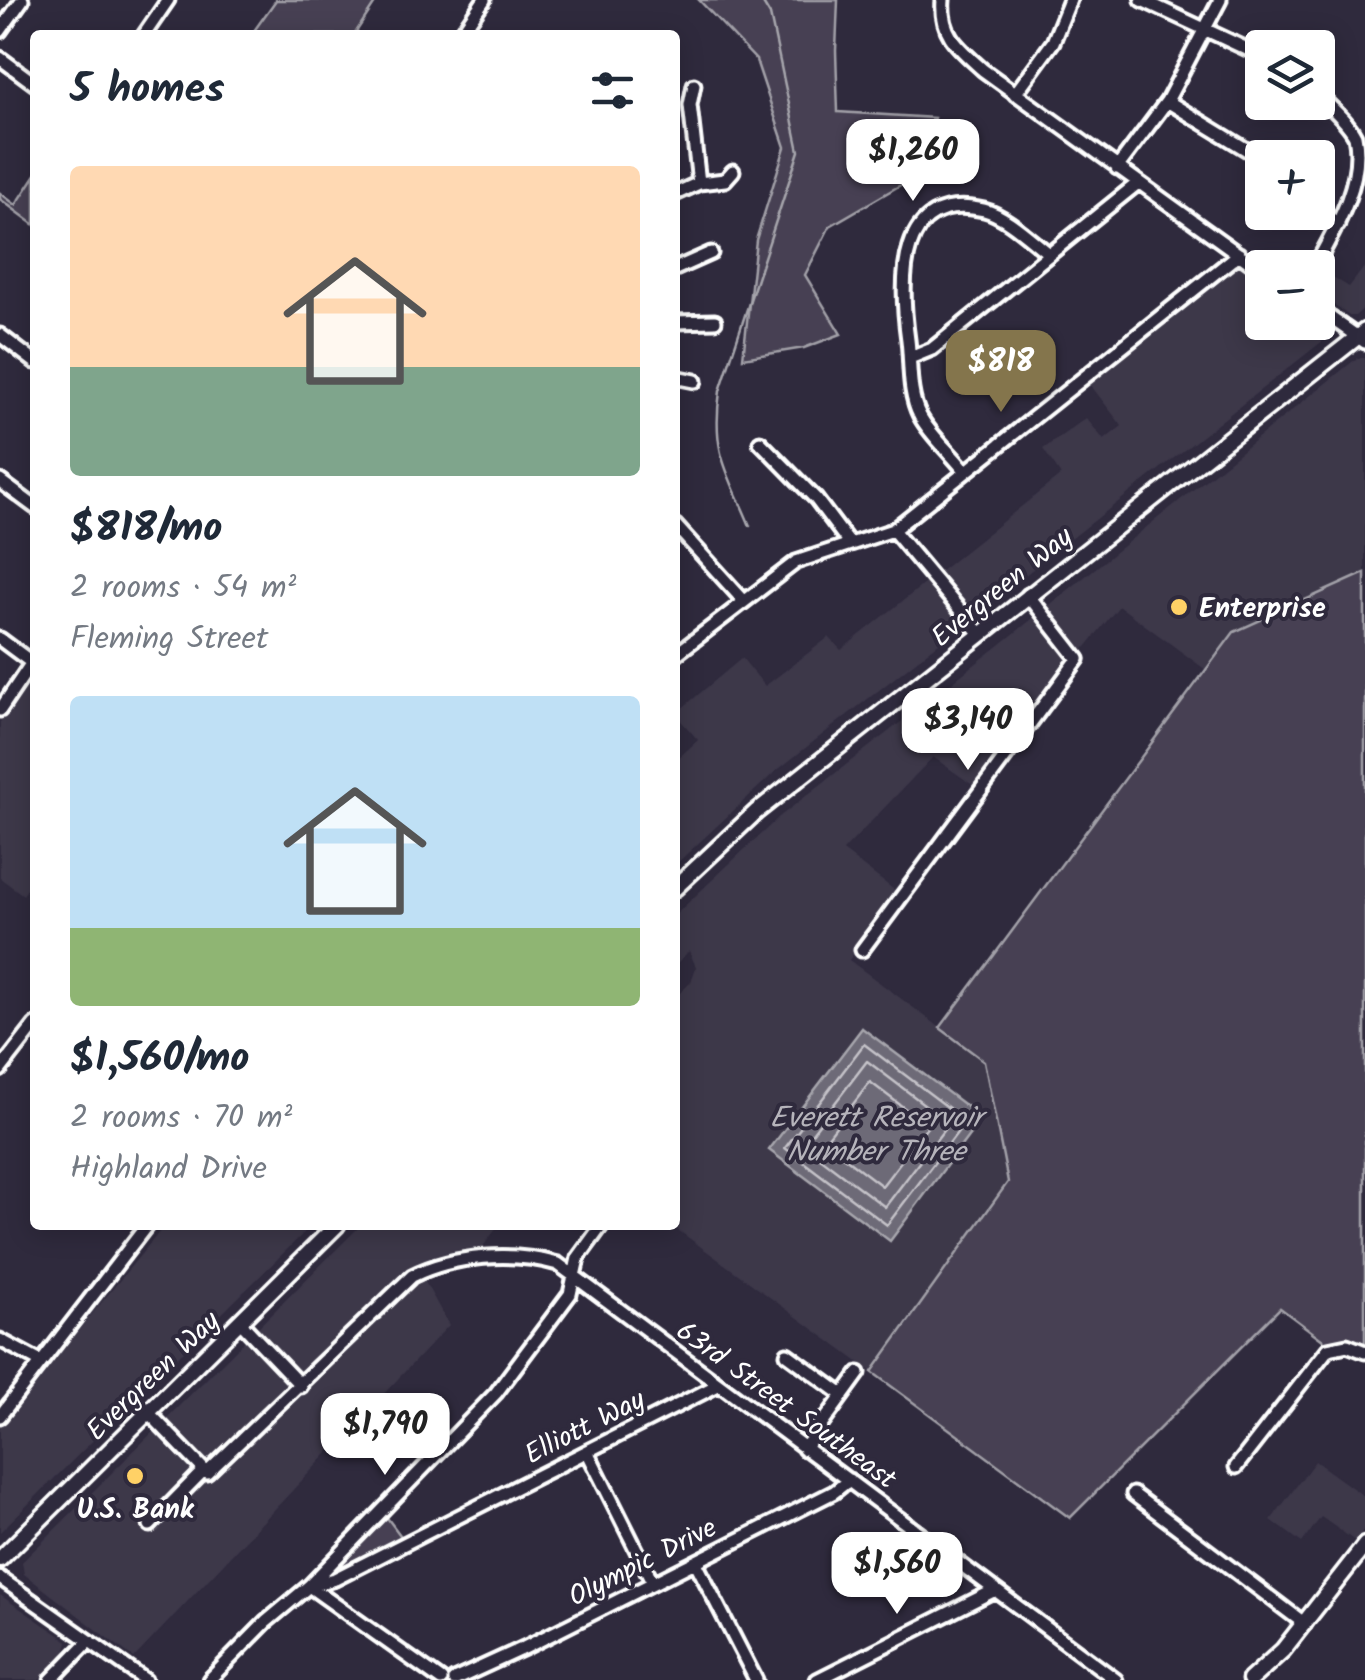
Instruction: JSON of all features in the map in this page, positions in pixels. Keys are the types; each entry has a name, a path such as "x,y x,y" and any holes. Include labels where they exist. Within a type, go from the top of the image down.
{"main road":[{"name":"Evergreen Way","path":"680,883 756,812 1362,336"},
{"name":"Evergreen Way","path":"0,1559 332,1230"},
{"path":"1250,1680 1274,1660 1359,1566 1365,1545"}],"street":[{"path":"0,31 22,0"},
{"path":"147,30 168,0"},
{"path":"463,30 484,0"},
{"path":"942,0 941,22 957,46 983,70 1245,258"},
{"path":"1016,94 1052,42 1070,0"},
{"path":"1142,0 1245,47"},
{"path":"1117,168 1167,101 1220,0"},
{"path":"0,58 30,80"},
{"path":"694,85 690,105 700,183"},
{"path":"1167,101 1245,149"},
{"path":"1324,250 1361,178 1362,158 1355,135 1335,113"},
{"path":"680,192 700,183 725,180 733,171"},
{"path":"910,358 932,348 1138,183"},
{"path":"964,470 920,416 912,387 902,281 906,255 916,233 932,214 949,210 987,210 1048,253"},
{"path":"1335,222 1338,225"},
{"path":"680,267 711,252"},
{"path":"680,651 796,562 893,530 1239,254"},
{"path":"1335,319 1362,336"},
{"path":"680,322 714,321"},
{"path":"0,336 30,358"},
{"path":"680,378 695,381"},
{"path":"760,442 816,499 849,543"},
{"path":"0,480 30,502"},
{"path":"893,530 980,634"},
{"path":"680,531 743,600"},
{"path":"862,950 1078,660 1028,596"},
{"path":"0,639 30,659"},
{"path":"0,710 30,668"},
{"path":"0,1070 30,1031"},
{"path":"0,1416 143,1230"},
{"path":"210,1680 266,1622 309,1586 496,1393 570,1294 578,1258 598,1230"},
{"name":"63rd Street Southeast","path":"150,1525 204,1470 207,1473 302,1386 412,1276 428,1268 502,1257 536,1257 558,1264 1116,1680"},
{"path":"241,1323 302,1386"},
{"path":"0,1340 41,1362"},
{"path":"1236,1467 1328,1349 1347,1345 1365,1352"},
{"path":"787,1354 843,1395"},
{"path":"804,1449 859,1374"},
{"name":"Elliott Way","path":"309,1586 335,1579 718,1385"},
{"path":"149,1413 204,1470"},
{"path":"588,1453 653,1584"},
{"name":"Olympic Drive","path":"454,1680 653,1584 834,1492 849,1480"},
{"path":"1133,1494 1305,1624"},
{"path":"696,1562 756,1680"},
{"path":"0,1578 145,1680"},
{"path":"309,1586 441,1680"},
{"path":"816,1680 994,1590"},
{"path":"52,1680 88,1642"}],"shaded area":[{"path":"276,0 377,0 357,30 255,30"},
{"path":"699,0 838,0 838,112 934,118 923,172 830,226 805,275 841,334 804,348 743,358 756,240 785,147 756,60"},
{"path":"30,184 30,221 0,199 0,193 16,205"},
{"path":"1236,266 1245,267 1245,340 1324,340 775,772 680,860 680,756 698,740 680,720 680,710 742,658 765,686 829,637 841,650 1061,475 1043,449 1086,418 1104,440 1122,426 1088,382"},
{"path":"1365,266 1365,307 1355,316 1335,306 1335,278 1349,287"},
{"path":"1357,358 1365,358 1365,573 1234,632 1206,670 1119,606 974,786 933,757 843,851 897,892 849,960 984,1060 1008,1182 872,1372 678,1230 680,993 691,982 696,967 689,951 680,960 680,910 779,817"},
{"path":"1365,573 1365,1352 1327,1343 1280,1308 1070,1518 872,1372 1008,1182 984,1061 940,1028 1234,632"},
{"path":"30,681 30,885 23,895 0,878 0,722"},
{"path":"161,1230 307,1230 0,1532 0,1426"},
{"path":"356,1230 495,1230 479,1252 416,1266 449,1325 134,1658 24,1574 22,1562"},
{"path":"1315,1461 1365,1497 1365,1528 1355,1541 1321,1517 1302,1543 1271,1520"},
{"path":"385,1515 403,1539 333,1571 332,1568"},
{"path":"0,1595 68,1641 65,1654 39,1680 0,1680"}],"water":[{"name":"Everett Reservoir Number Three","path":"862,1028 982,1118 890,1241 769,1150"}],"waterway":[{"path":"750,526 723,462 718,431 720,391 799,151 770,15 761,0"}],"place":[{"name":"Enterprise","path":"1179,607"},
{"name":"U.S. Bank","path":"135,1476"}]}
